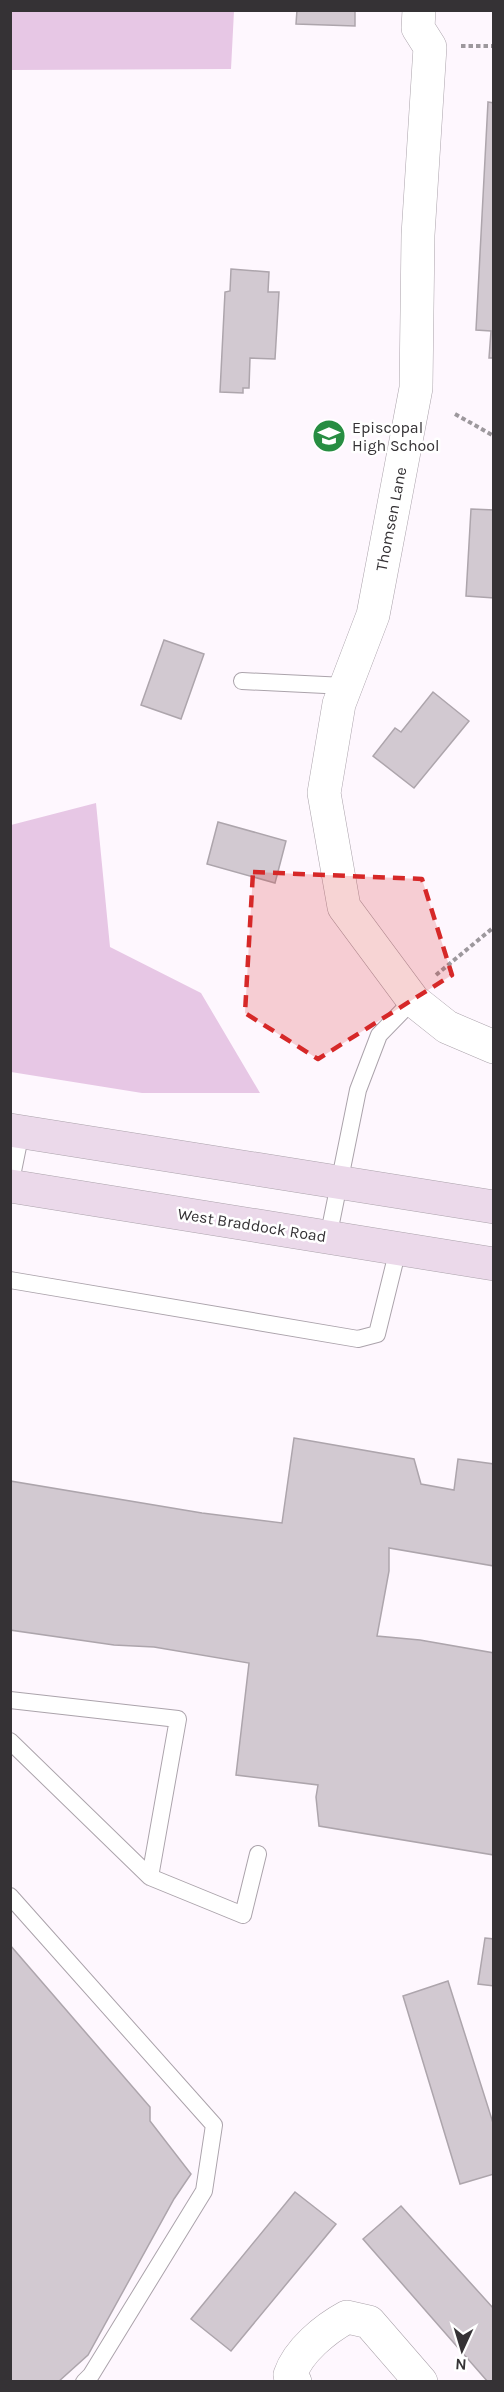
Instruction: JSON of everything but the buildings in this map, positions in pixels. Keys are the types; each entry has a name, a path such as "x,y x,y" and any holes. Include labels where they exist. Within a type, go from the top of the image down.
{"main road":[{"path":"16,1131 494,1207"},
{"name":"West Braddock Road","path":"10,1186 494,1264"}],"street":[{"name":"Thomsen Lane","path":"419,10 418,28 430,47 418,235 416,388 373,615 339,704 324,793 344,907 413,1000 447,1027 494,1047"},
{"path":"295,2382 290,2375 294,2362 331,2326 347,2317 369,2322 421,2382"}],"lane":[{"path":"242,681 345,686"},
{"path":"328,1238 358,1090 379,1035 413,1000"},
{"path":"10,1186 16,1131"},
{"path":"10,1280 358,1339 377,1334 398,1249"},
{"path":"10,1700 178,1719 150,1877"},
{"path":"10,1741 150,1877 243,1915 258,1854"},
{"path":"10,1896 214,2125 204,2191 91,2375 84,2382"}],"path":[{"path":"455,414 494,436"},
{"path":"413,1000 440,972 494,927"}],"highlighted area":[{"path":"253,872 422,879 452,975 318,1059 245,1013"}],"shaded area":[{"path":"11,10 234,11 231,69 11,70"},
{"path":"96,803 110,947 201,993 260,1093 142,1093 11,1072 11,825"}],"place":[{"name":"Episcopal High School","path":"329,436"}]}
